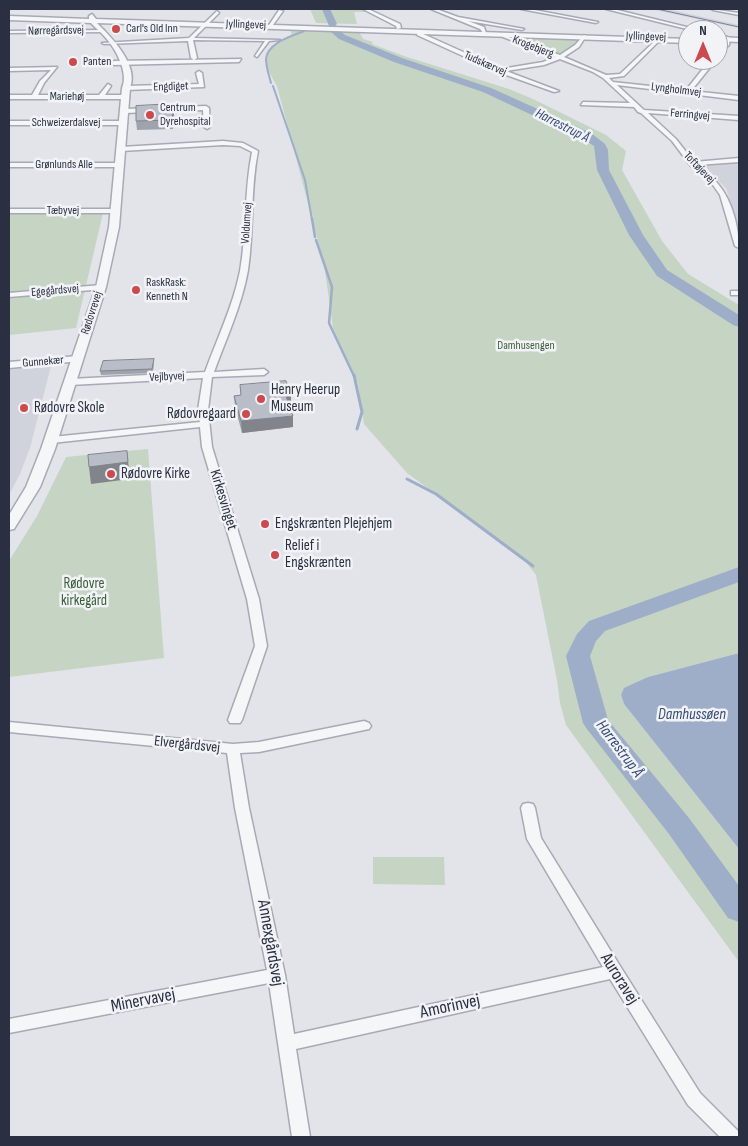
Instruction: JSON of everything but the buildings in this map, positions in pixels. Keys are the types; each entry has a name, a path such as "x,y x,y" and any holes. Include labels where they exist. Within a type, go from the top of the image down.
{"street":[{"path":"365,9 398,25 399,28"},
{"name":"Krogebjerg","path":"433,9 482,28 484,32"},
{"path":"523,9 596,22 603,20"},
{"path":"608,9 678,26"},
{"path":"713,9 739,14"},
{"path":"102,20 100,13 95,10 92,19 103,32"},
{"name":"Jyllingevej","path":"271,24 281,11"},
{"name":"Jyllingevej","path":"206,23 217,12"},
{"path":"609,17 625,13"},
{"name":"Jyllingevej","path":"9,17 678,40"},
{"name":"Krogebjerg","path":"459,18 522,29"},
{"name":"Rødovrevej","path":"102,20 102,40 123,62 129,82 123,83"},
{"name":"Krogebjerg","path":"505,36 560,57 577,46 588,27 596,22"},
{"path":"190,39 206,23"},
{"name":"Jyllingevej","path":"206,23 484,32"},
{"name":"Tudskærvej","path":"419,31 419,34 500,71 556,91"},
{"name":"Nørregårdsvej","path":"9,32 103,32"},
{"name":"Jyllingevej","path":"583,35 678,40"},
{"name":"Engdiget","path":"190,39 194,58"},
{"path":"216,39 218,45"},
{"path":"137,40 140,47"},
{"path":"108,48 137,40 278,40"},
{"path":"257,56 268,40"},
{"path":"605,77 622,75 657,40"},
{"name":"Rødovrevej","path":"9,526 33,486 52,440 101,287 113,238 126,97 123,83 108,48"},
{"path":"221,52 223,58"},
{"path":"143,53 147,59"},
{"path":"500,71 541,64 560,57"},
{"name":"Toftøjevej","path":"560,57 605,77 640,111 674,140 692,164 715,184 723,195 739,246"},
{"path":"114,63 239,60"},
{"name":"Mariehøj","path":"9,69 55,68 42,82 34,97"},
{"path":"687,92 705,70"},
{"name":"Engdiget","path":"123,83 202,86 199,72"},
{"name":"Lyngholmvej","path":"611,82 739,98"},
{"name":"Mariehøj","path":"101,97 108,86"},
{"name":"Mariehøj","path":"9,97 126,97"},
{"path":"583,104 634,105"},
{"path":"125,111 206,108 207,126"},
{"name":"Ferringvej","path":"640,111 739,118"},
{"name":"Schweizerdalsvej","path":"9,123 124,123"},
{"name":"Voldumvej","path":"121,149 223,143 241,144 255,151 251,171 245,260 238,295 208,375 202,410 203,424"},
{"path":"692,164 739,160"},
{"name":"Grønlunds Alle","path":"9,165 120,165"},
{"name":"Tæbyvej","path":"9,211 116,211"},
{"name":"Egegårdsvej","path":"9,295 101,287"},
{"name":"Gunnekær","path":"9,365 77,359"},
{"name":"Vejlbyvej","path":"70,382 264,372"},
{"path":"52,440 203,424"},
{"name":"Kirkesvinget","path":"203,424 207,447 253,599 261,646 235,720"},
{"name":"Elvergårdsvej","path":"9,727 233,749 259,747 364,726"},
{"name":"Annexgårdsvej","path":"233,749 235,778 255,860 277,975 301,1137"},
{"name":"Auroravej","path":"528,808 534,840 614,971 694,1099 732,1137"},
{"name":"Amorinvej","path":"287,1043 614,971"},
{"name":"Minervavej","path":"9,1026 277,975"}],"shaded area":[{"path":"650,9 667,9 716,20 702,20"},
{"path":"728,23 739,25 739,28 728,26"},
{"path":"739,162 739,227 726,188 702,166"},
{"name":"Rødovre Skole","path":"46,364 51,366 30,448 9,495 9,368"}],"green space":[{"path":"310,9 362,9 366,12 354,12 357,24 316,23"},
{"name":"Damhusengen","path":"290,28 359,31 363,39 373,42 372,44 509,89 606,135 626,151 622,170 662,241 688,274 739,305 739,653 648,677 621,695 624,704 739,849 739,962 566,725 560,703 536,575 522,557 407,473 364,424 358,383 333,328 324,264 277,86 267,68 266,56 274,47 292,36"},
{"path":"506,35 581,38 559,56"},
{"path":"103,213 76,328 9,335 9,214"},
{"name":"Rødovre kirkegård","path":"148,449 164,658 9,677 9,561 37,516 66,457"},
{"path":"373,857 444,857 445,885 373,884"}],"water":[{"name":"Damhussøen","path":"739,653 739,849 624,704 621,695 624,688 648,677"}],"waterway":[{"name":"Harrestrup Å","path":"326,9 332,24"},
{"name":"Harrestrup Å","path":"334,30 342,37 398,60 487,90 587,136 599,144 602,150 603,170 636,235 662,273 739,322"},
{"name":"Harrestrup Å","path":"271,83 266,62 267,53 275,44 304,31"},
{"name":"Harrestrup Å","path":"273,86 305,180 312,220"},
{"name":"Harrestrup Å","path":"312,219 315,237"},
{"name":"Harrestrup Å","path":"316,240 332,287 329,323 354,376"},
{"name":"Harrestrup Å","path":"354,375 362,412 357,429"},
{"name":"Harrestrup Å","path":"407,479 436,494 533,566"},
{"name":"Harrestrup Å","path":"739,574 597,626 585,640 578,656 596,723 679,826 739,909"}],"tram line":[{"path":"657,9 739,27"}],"place":[{"name":"Carl's Old Inn","path":"116,29"},
{"name":"Panten","path":"73,62"},
{"name":"Centrum Dyrehospital","path":"150,115"},
{"name":"RaskRask: Kenneth N","path":"136,290"},
{"name":"Henry Heerup Museum","path":"261,399"},
{"name":"Rødovre Skole","path":"24,408"},
{"name":"Rødovregaard","path":"246,414"},
{"name":"Rødovre Kirke","path":"111,474"},
{"name":"Engskrænten Plejehjem","path":"265,524"},
{"name":"Relief i Engskrænten","path":"275,555"}]}
